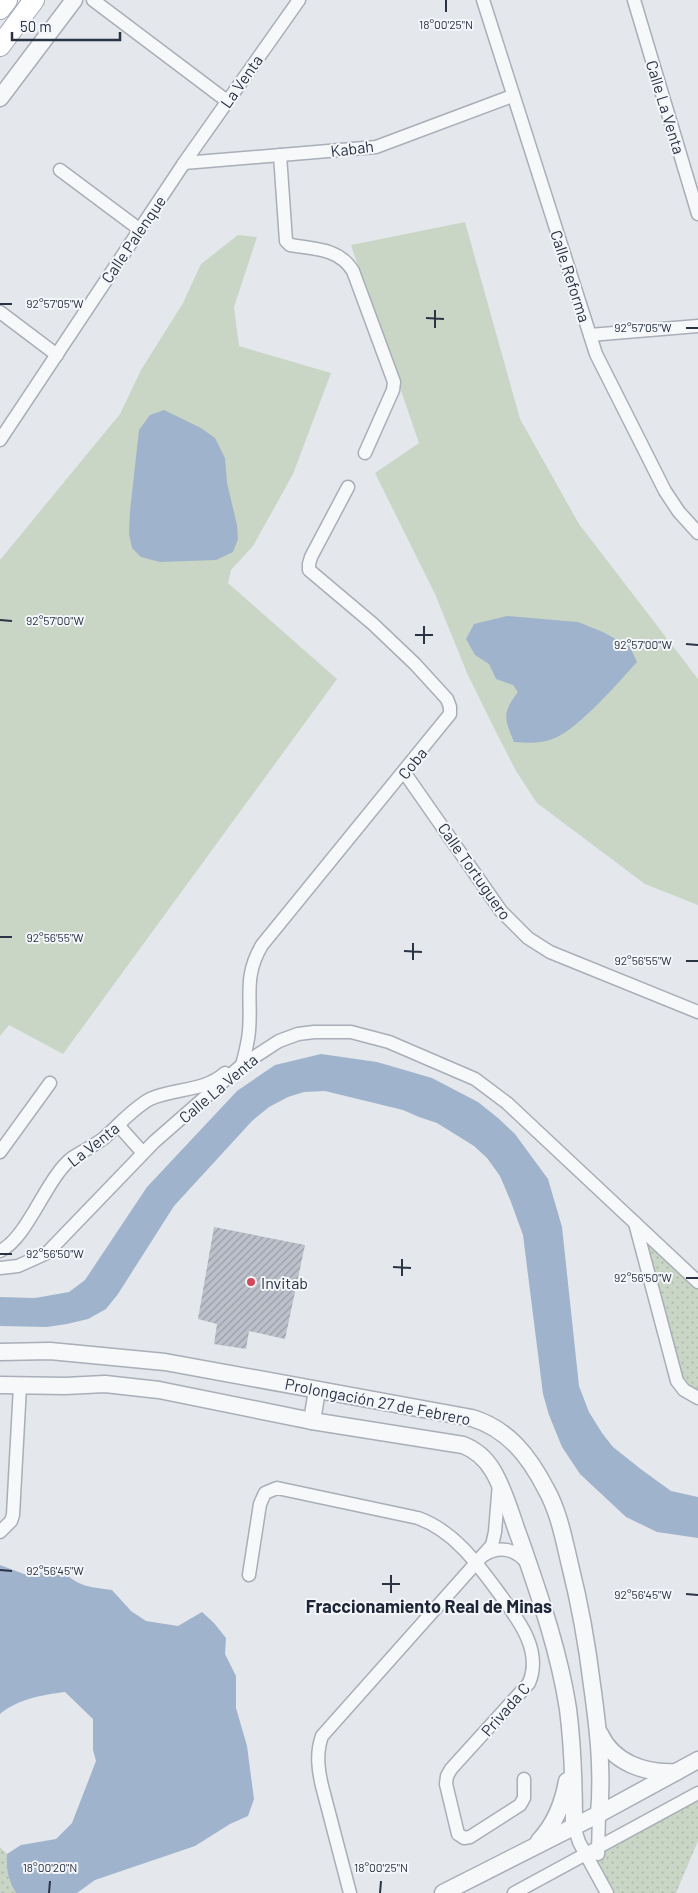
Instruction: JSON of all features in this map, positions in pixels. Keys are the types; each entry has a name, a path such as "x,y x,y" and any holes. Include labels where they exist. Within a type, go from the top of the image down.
{"main road":[{"path":"0,9 7,0"},
{"path":"0,46 34,0"}],"street":[{"path":"0,98 74,0"},
{"path":"93,0 227,101"},
{"name":"La Venta","path":"184,163 298,0"},
{"name":"Calle Reforma","path":"482,0 596,354 665,491 679,512 698,533"},
{"name":"Calle La Venta","path":"634,0 698,214"},
{"name":"Kabah","path":"184,163 376,147 512,96"},
{"path":"280,155 286,241 290,245 330,252 343,258 349,264 353,270 394,382 394,390 365,453"},
{"name":"Calle Palenque","path":"0,440 5,422 57,355 184,163"},
{"path":"60,170 139,229"},
{"path":"0,312 57,355"},
{"path":"590,335 698,326"},
{"name":"Coba","path":"242,1065 247,1049 249,1031 249,982 255,956 262,944 448,719 450,714 447,699 415,664 373,624 309,570 308,564 311,557 348,487"},
{"name":"Calle Tortuguero","path":"404,772 501,911 528,938 550,952 698,1012"},
{"name":"Calle La Venta","path":"0,1268 18,1266 47,1253 143,1153 242,1065 280,1041 298,1034 351,1032 389,1042 475,1079 497,1094 698,1282"},
{"name":"La Venta","path":"0,1251 8,1246 20,1232 66,1163 102,1139 134,1109 156,1097 200,1087 221,1077 233,1065 242,1065"},
{"path":"0,1152 50,1083"},
{"path":"118,1125 143,1153"},
{"path":"635,1223 677,1381 690,1394 698,1398"},
{"name":"Prolongación 27 de Febrero","path":"0,1352 50,1351 165,1362 472,1418 492,1425 512,1439 541,1478 548,1491 560,1527 585,1631 598,1729 601,1778 599,1814"},
{"path":"105,1384 108,1356"},
{"name":"Prolongación 27 de Febrero","path":"0,1385 65,1386 105,1384 159,1390 312,1421 463,1444 479,1453 494,1471 499,1483 529,1566 558,1658 570,1731 574,1786 574,1826"},
{"path":"0,1532 11,1521 13,1514 20,1386"},
{"path":"312,1421 317,1390"},
{"path":"350,1893 319,1771 318,1747 322,1736 480,1559 494,1540 499,1483"},
{"name":"Privada C","path":"249,1575 260,1504 265,1493 277,1488 418,1518 430,1523 452,1538 480,1559 525,1632 532,1652 533,1671 525,1688 451,1769 447,1776 446,1784 458,1834 464,1838 470,1837 520,1805 524,1798 524,1779"},
{"path":"480,1559 492,1550 500,1549 516,1552 522,1556 529,1566"},
{"path":"598,1729 606,1746 615,1755 629,1763 656,1771 676,1772"},
{"path":"533,1847 548,1832 557,1816 563,1798 568,1774 570,1731"},
{"path":"443,1893 599,1814 698,1760"},
{"path":"514,1893 698,1793"},
{"path":"596,1874 599,1814"},
{"path":"574,1826 586,1855 607,1893"}],"green space":[{"path":"465,222 520,419 579,524 698,679 698,905 645,884 537,803 516,771 493,726 467,673 435,594 375,473 419,443 351,245"},
{"path":"238,235 257,237 234,307 239,346 331,373 293,474 253,546 231,570 228,583 337,679 63,1054 9,1025 0,1036 0,560 120,414 141,370 183,303 201,264"},
{"path":"635,1223 698,1282 698,1398 680,1386"},
{"path":"698,1793 698,1841 676,1893 607,1893 586,1855"},
{"path":"0,1847 7,1854 8,1874 16,1893 0,1893"}],"water":[{"path":"164,410 201,428 215,438 225,458 227,483 237,525 238,539 233,552 216,560 160,562 141,557 132,548 129,534 130,511 139,430 150,415"},
{"path":"507,616 578,622 603,632 630,647 637,662 587,715 565,733 540,742 514,742 506,716 509,705 518,692 513,685 496,679 489,664 475,655 466,639 474,624"},
{"path":"321,1054 377,1062 432,1078 478,1102 515,1134 548,1179 562,1227 579,1386 589,1412 613,1447 642,1470 671,1491 698,1497 698,1538 657,1532 626,1517 580,1474 562,1447 543,1394 523,1235 500,1176 487,1158 474,1146 437,1123 403,1110 325,1091 304,1092 288,1097 269,1107 252,1121 174,1206 118,1294 106,1309 88,1319 67,1324 47,1327 0,1326 0,1297 35,1298 69,1292 85,1280 147,1187 237,1091 275,1065"},
{"path":"0,1565 24,1574 63,1571 80,1583 91,1587 112,1590 131,1611 146,1621 178,1626 202,1612 214,1623 226,1638 225,1654 236,1676 236,1708 247,1746 254,1799 248,1816 230,1824 195,1846 95,1880 77,1893 16,1893 8,1874 7,1854 21,1845 56,1839 72,1823 96,1761 93,1750 93,1719 65,1692 22,1701 0,1714"}],"building":[{"name":"Invitab","path":"214,1227 305,1245 285,1339 249,1331 246,1349 214,1344 217,1324 198,1319"}],"place":[{"name":"Invitab","path":"251,1282"}],"district":[{"name":"Fraccionamiento Real de Minas","path":"429,1606"}]}
